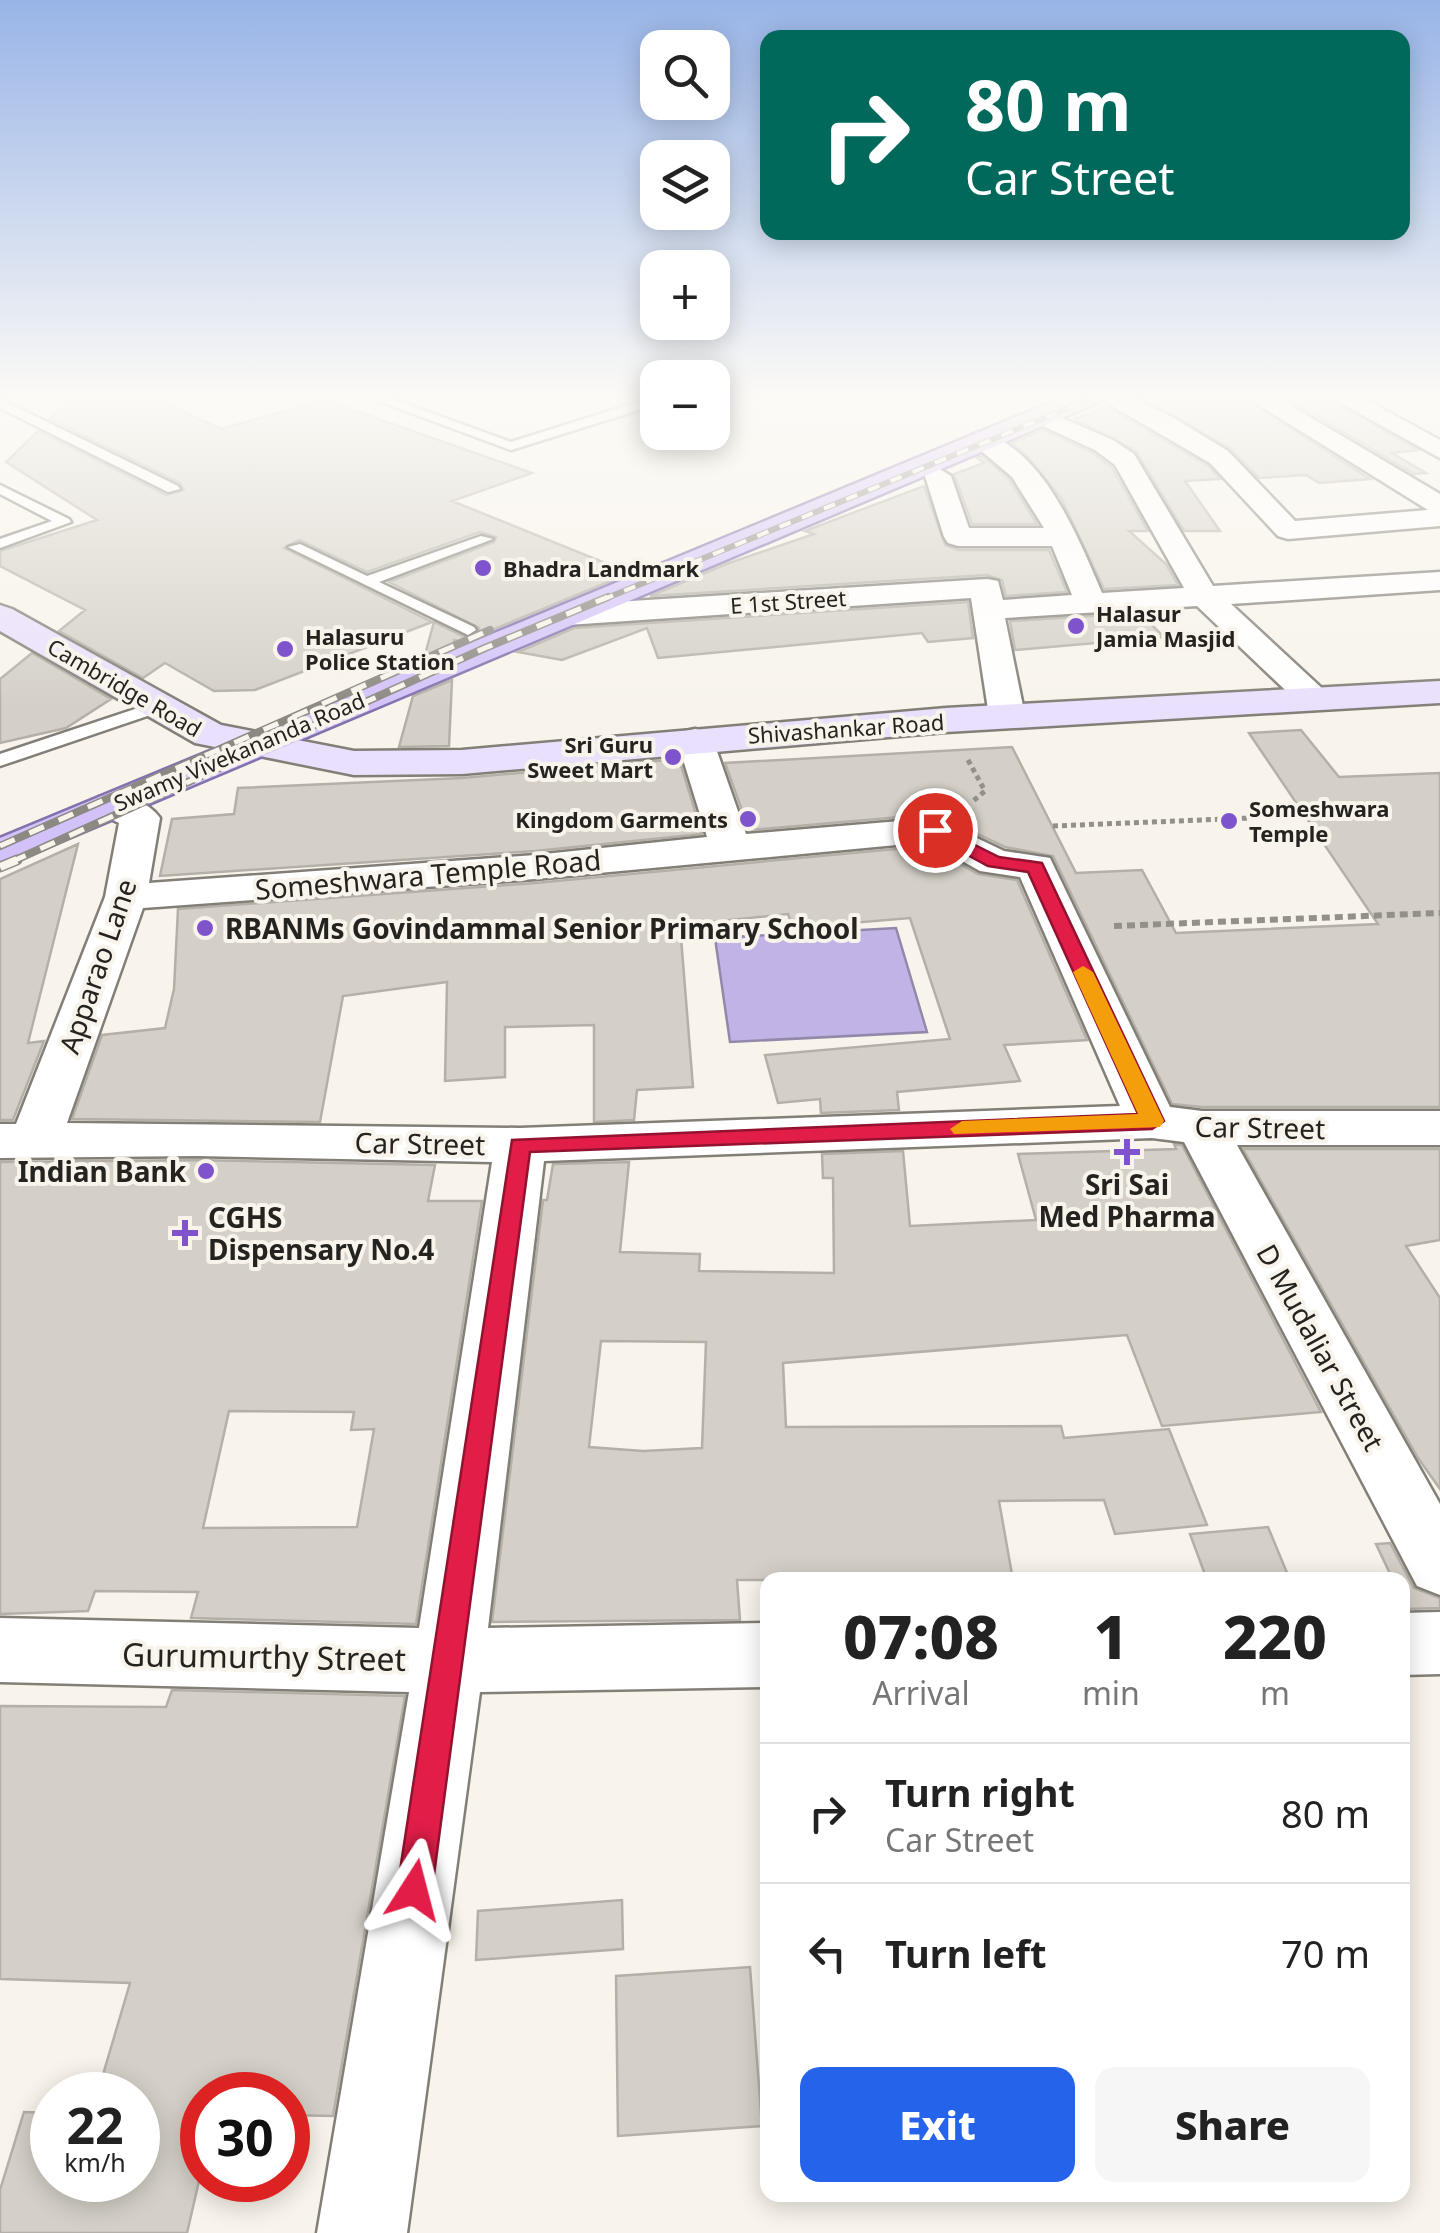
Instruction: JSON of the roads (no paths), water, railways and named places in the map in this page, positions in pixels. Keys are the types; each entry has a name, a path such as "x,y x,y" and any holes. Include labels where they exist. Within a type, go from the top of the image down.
{"main road":[{"name":"Swamy Vivekananda Road","path":"0,819 468,630 801,501"},
{"name":"Swamy Vivekananda Road","path":"0,854 254,744 841,501"}],"street":[{"path":"946,501 958,537 1061,537"},
{"path":"1040,501 1086,591"},
{"path":"1149,501 1197,585 1314,699"},
{"path":"1261,501 1288,530 1440,518"},
{"path":"990,537 987,599 1006,716"},
{"name":"E 1st Street","path":"567,615 987,599 1197,585 1440,581"},
{"name":"Cambridge Road","path":"0,616 209,736 254,744"},
{"name":"Shivashankar Road","path":"254,744 354,763 444,762 946,720 1440,692"},
{"path":"695,740 730,847"},
{"name":"Apparao Lane","path":"17,1141 126,897 140,818 113,805"},
{"name":"Someshwara Temple Road","path":"126,897 535,867 935,830 994,862 1036,867 1062,928 1177,1125"},
{"name":"Car Street","path":"17,1141 197,1139 520,1145 1177,1125 1440,1128"},
{"name":"D Mudaliar Street","path":"1177,1125 1440,1566"},
{"path":"362,2233 449,1660 520,1145"},
{"path":"1410,1644 1440,1643"},
{"name":"Gurumurthy Street","path":"0,1650 449,1660 760,1655"}],"lane":[{"path":"0,544 64,522 24,501"},
{"path":"366,581 486,539"},
{"path":"295,547 468,630"},
{"path":"0,760 159,706"}],"railway":[{"path":"602,600 842,501"},
{"path":"11,862 485,648 608,597"},
{"path":"0,846 490,630"},
{"path":"0,867 17,860"}],"place":[{"name":"Bhadra Landmark","path":"483,568"},
{"name":"Halasur Jamia Masjid","path":"1076,626"},
{"name":"Halasuru Police Station","path":"285,649"},
{"name":"Sri Guru Sweet Mart","path":"673,757"},
{"name":"Kingdom Garments","path":"748,819"},
{"name":"Someshwara Temple","path":"1229,821"},
{"name":"RBANMs Govindammal Senior Primary School","path":"205,928"},
{"name":"Sri Sai Med Pharma","path":"1127,1152"},
{"name":"Indian Bank","path":"206,1171"},
{"name":"CGHS Dispensary No.4","path":"185,1233"}]}
